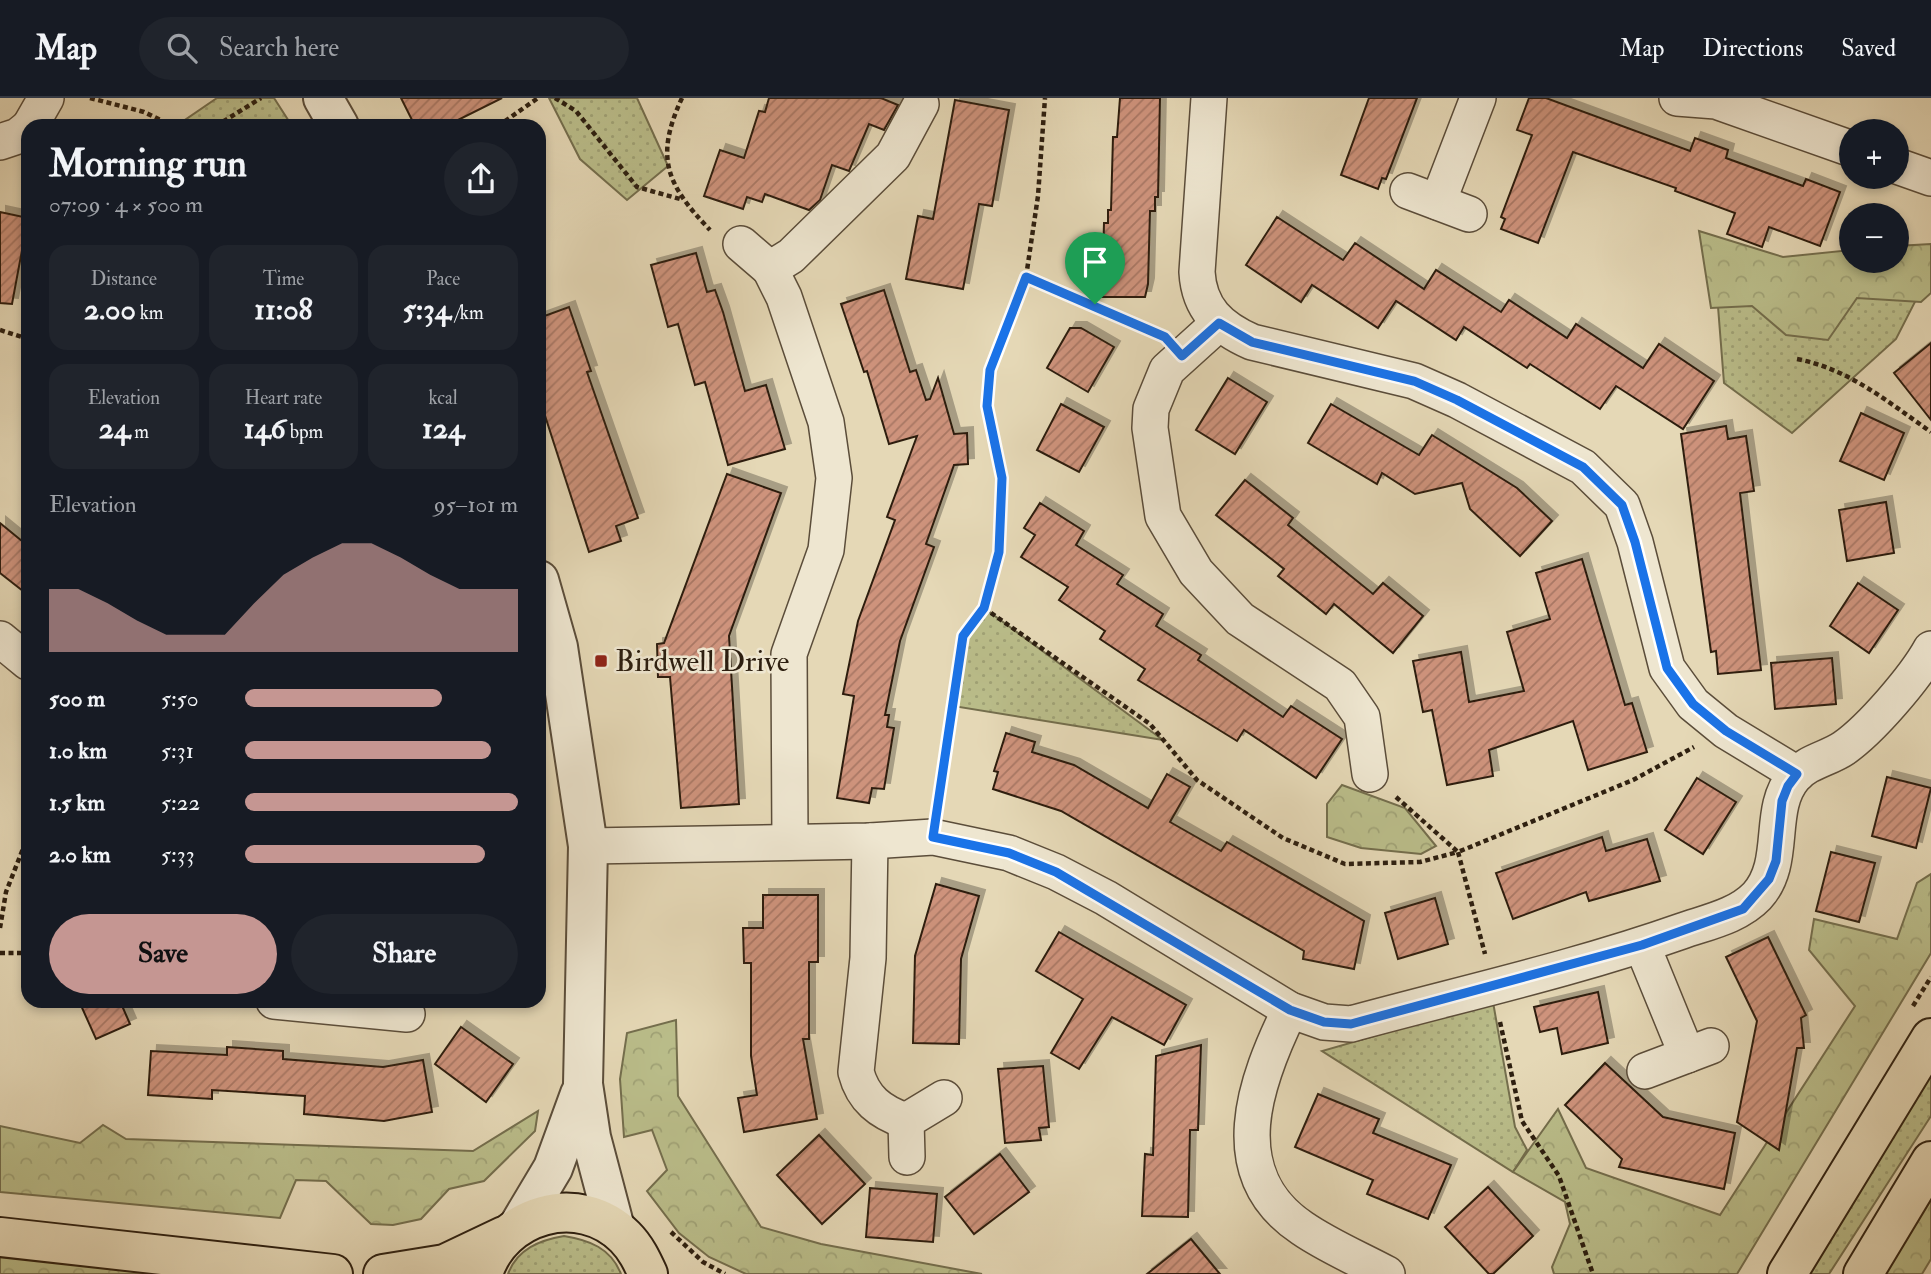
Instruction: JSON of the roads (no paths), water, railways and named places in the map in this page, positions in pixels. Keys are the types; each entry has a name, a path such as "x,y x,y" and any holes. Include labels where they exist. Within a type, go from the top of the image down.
{"main road":[{"path":"1787,1274 1931,1038"},
{"path":"1864,1270 1931,1161"},
{"path":"383,1274 445,1264 542,1215 567,1212 592,1217 641,1257"},
{"path":"482,1274 487,1259 511,1231"},
{"path":"0,1237 333,1274"}],"street":[{"path":"34,119 46,98"},
{"path":"323,98 335,119"},
{"path":"1209,98 1197,272 1198,292 1219,323 1252,342 1414,381 1457,400 1583,467 1622,505 1635,542 1667,668 1693,704 1726,731 1797,774"},
{"path":"1438,203 1478,98"},
{"path":"1677,98 1716,101 1839,144"},
{"path":"770,269 791,256 893,156 921,104"},
{"path":"0,142 21,134"},
{"path":"1909,170 1931,178"},
{"path":"741,244 770,269 784,297 826,422 834,478 826,550 789,654 790,842"},
{"path":"1219,323 1167,370 1151,409 1150,428 1163,516 1196,572 1240,619 1340,685 1362,717 1370,774"},
{"path":"0,639 21,656"},
{"path":"548,648 588,846 583,1084 590,1137 641,1257"},
{"path":"588,846 870,841 933,837 1009,853 1056,872 1290,1010 1324,1022 1351,1024 1642,945 1743,909 1759,894 1776,861 1782,801 1788,786 1797,774 1843,749 1872,723 1931,649"},
{"path":"870,841 868,958 856,1072 861,1088 872,1103 889,1115 905,1121"},
{"path":"1642,945 1699,1050 1645,1071"},
{"path":"365,1008 407,1014"},
{"path":"1290,1010 1261,1074 1253,1102 1253,1150 1259,1174 1269,1195 1301,1228 1387,1274"},
{"path":"511,1231 538,1195 564,1143 583,1084"},
{"path":"905,1121 944,1098"},
{"path":"905,1121 908,1157"}],"place":[{"name":"Birdwell Drive","path":"601,661"}]}
